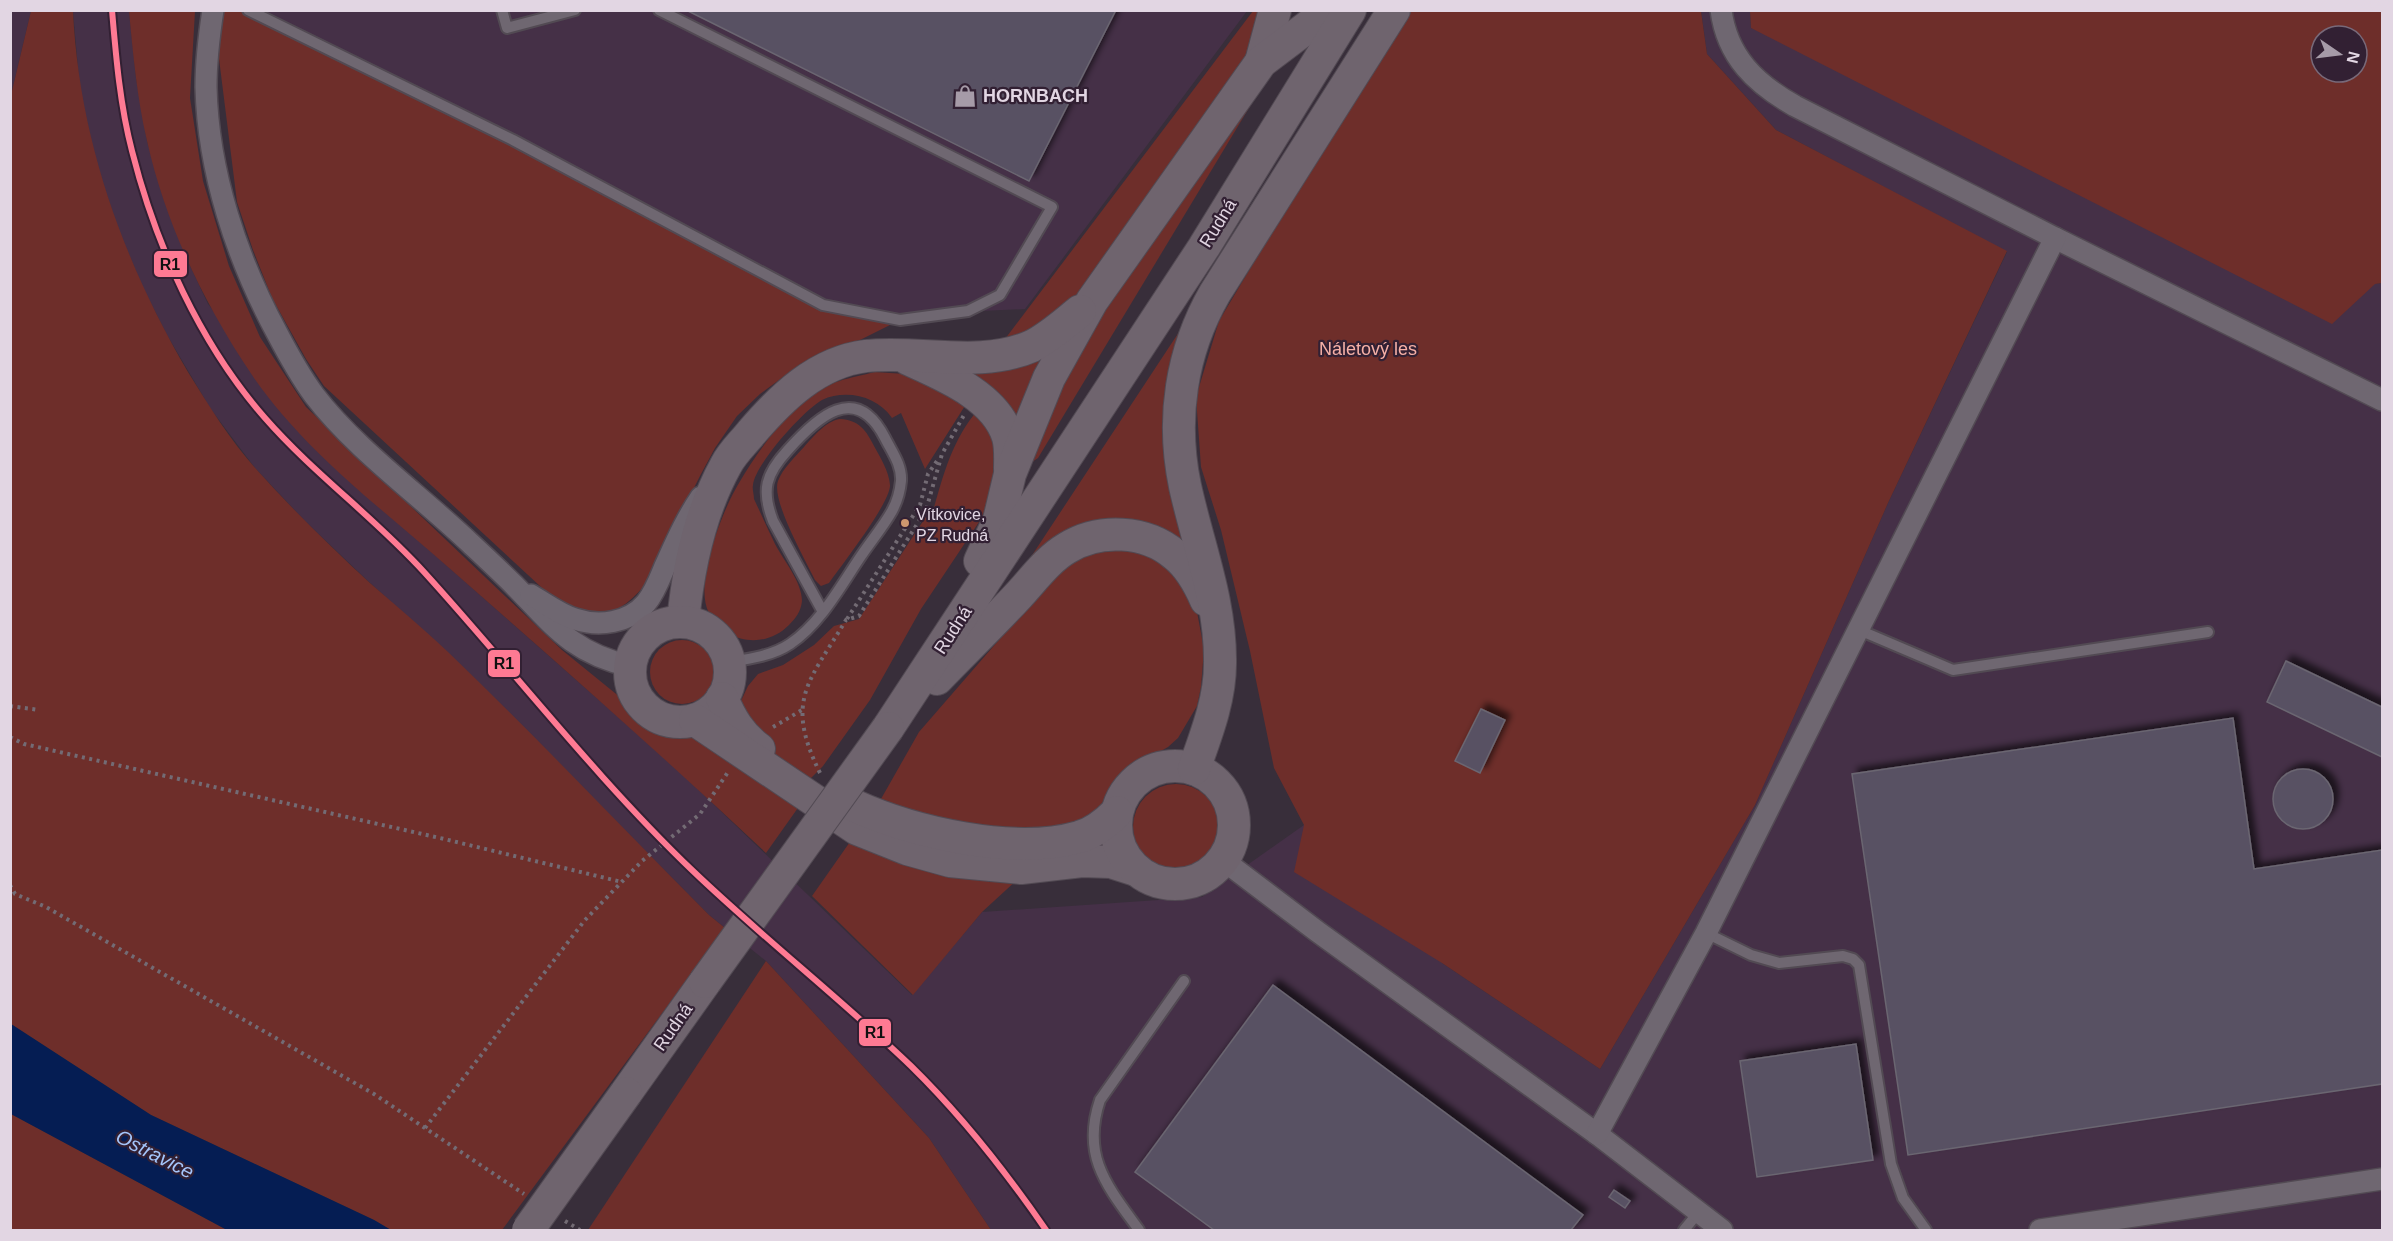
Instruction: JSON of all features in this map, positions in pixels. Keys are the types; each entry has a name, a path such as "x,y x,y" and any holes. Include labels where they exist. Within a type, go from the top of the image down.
{"main road":[{"path":"1261,62 1275,10"},
{"path":"940,649 999,520 1010,474 1049,378 1092,301 1261,62 1330,10"},
{"name":"Rudná","path":"528,1230 888,729 1204,247 1350,10"},
{"path":"1194,769 1217,693 1220,664 1208,568 1185,486 1178,436 1181,387 1191,345 1198,325 1215,293 1394,10"},
{"path":"683,622 690,575 700,534 710,501 727,462 769,413 806,379 845,361 862,356 899,354 988,357 1017,351 1045,338 1092,301"},
{"path":"899,354 938,373 978,398 1004,426 1011,448 1010,474"},
{"path":"888,729 1053,559 1064,549 1090,538 1117,534 1149,541 1165,548 1186,566 1215,618"},
{"path":"668,623 694,624 713,634 726,652 729,662 728,687 722,698 715,707 695,720 681,722 654,715 643,706 630,680 630,666 638,645 654,629 668,623"},
{"path":"722,698 746,746 857,829 907,849 950,861 1021,868 1082,861 1111,862 1136,870"},
{"path":"695,720 780,764 832,795 886,819 912,827 995,842 1024,843 1079,837 1102,826 1117,812 1128,790 1146,773 1170,766 1194,769 1212,778 1230,802 1234,822 1232,842 1223,860 1203,878 1178,885 1151,880 1129,863 1119,844 1117,812"}],"street":[{"path":"213,10 206,88 210,128 224,205 260,302 314,395 358,442 441,515 514,586 547,622 565,637 600,657 630,666"},
{"path":"1720,10 1732,49 1751,75 1767,89 1795,106 2382,400"},
{"path":"1597,1134 1706,933 2055,238"},
{"path":"514,586 572,618 584,622 608,622 638,611 651,597 689,514 727,462"},
{"path":"1223,860 1318,932 1597,1134 1722,1230"},
{"path":"2040,1230 2382,1179"}],"lane":[{"path":"248,10 513,140 823,305 900,320 968,311 1000,295 1052,207 659,10"},
{"path":"502,10 507,28 575,10"},
{"path":"729,662 760,656 788,646 823,612 891,512 900,490 901,479 898,464 878,423 868,414 852,409 833,411 822,416 773,468 766,487 768,508 773,520 823,612"},
{"path":"1859,630 1953,670 2208,632"},
{"path":"1706,933 1751,955 1779,963 1843,956 1853,959 1859,965 1862,972 1886,1141 1897,1187 1926,1230"},
{"path":"1139,1230 1110,1189 1100,1167 1093,1146 1094,1119 1100,1100 1184,981"},
{"path":"1684,1230 1698,1213"}],"path":[{"path":"832,795 805,740 802,710 810,680 920,505 928,474 966,412 978,398"},
{"path":"846,620 859,616 926,510 942,454"},
{"path":"10,706 39,710"},
{"path":"425,1128 585,920 642,861 700,814 746,746 802,710"},
{"path":"10,737 24,744 440,838 622,882"},
{"path":"10,885 15,894 46,907 374,1094 531,1198"},
{"path":"560,1218 580,1230"}],"shaded area":[{"path":"11,11 31,11 11,95"},
{"path":"73,11 129,11 136,78 147,141 164,200 186,257 208,304 351,481 677,769 912,995 982,912 1202,897 1304,825 1442,963 1600,1069 1755,805 1888,503 2007,252 1776,130 1707,54 1701,11 1750,11 1751,28 2375,284 2382,283 2382,1230 991,1230 929,1138 766,961 709,915 446,651 305,521 255,468 210,408 167,335 143,288 117,226 96,162 80,91"},
{"path":"249,11 1247,11 1025,309 875,316 823,305 548,159"}],"green space":[{"path":"31,11 73,11 84,106 108,198 125,243 143,287 188,372 238,447 312,528 481,683 709,915 725,928 502,1230 391,1230 151,1115 11,1024 11,95"},
{"path":"129,11 195,11 190,98 203,181 229,266 260,337 306,407 562,650 658,728 683,735 698,733 800,805 766,853 608,708 344,477 318,453 272,402 234,348 218,320 189,263 165,203 144,125"},
{"path":"213,11 248,11 823,305 900,320 860,340 821,353 760,394 737,416 715,448 645,585 619,608 607,613 594,614 569,607 541,587 324,386 306,359 272,298 237,202"},
{"path":"1253,11 1261,11 1253,48 1073,300 1045,328 1002,343"},
{"name":"Náletový les","path":"1403,11 1701,11 1707,54 1776,130 2007,251 1888,503 1755,805 1600,1069 1442,963 1294,872 1304,825 1274,768 1250,651 1221,530 1201,467 1196,397 1219,321"},
{"path":"1750,11 2382,11 2382,283 2375,284 2332,324 1751,28"},
{"path":"1255,88 1258,93 1038,458 1028,465 1073,351"},
{"path":"1181,329 1196,560 1167,537 1023,569"},
{"path":"1046,355 1016,430 952,368"},
{"path":"875,372 905,374 968,401 925,469 901,413 892,418 886,410 870,400 841,395 822,400 804,415 762,464 753,487 754,499 775,544 799,586 801,608 789,625 768,638 746,640 735,637 716,623 709,613 705,600 707,566 718,528 732,495 770,438 807,398 831,384"},
{"path":"978,410 1001,453 989,507 921,609 870,700 823,766 810,779 753,740 740,703 748,686 758,674 783,665 814,645 834,626 859,619 929,512 932,515 955,446"},
{"path":"840,419 852,421 865,431 884,464 890,485 883,505 864,534 829,583 821,586 815,580 784,515 779,502 778,481 789,463 816,434 825,426"},
{"path":"1133,548 1164,564 1180,580 1197,612 1204,649 1201,687 1197,706 1178,738 1168,747 1122,773 1095,814 1083,822 1003,833 877,806 919,732 1045,587 1083,552"},
{"path":"676,640 688,640 705,649 712,660 714,672 712,684 705,695 688,704 676,704 664,699 655,690 650,678 650,666 655,654 664,645"},
{"path":"1176,784 1200,791 1212,803 1219,827 1212,851 1200,863 1176,870 1152,863 1140,851 1133,827 1140,803 1152,791"},
{"path":"852,839 1019,878 982,912 913,995 812,896"},
{"path":"766,961 929,1138 991,1230 588,1230"},
{"path":"11,1114 227,1230 11,1230"}],"water":[{"name":"Ostravice","path":"11,1024 151,1115 391,1230 227,1230 11,1114"}],"building":[{"name":"HORNBACH","path":"686,10 1116,10 1029,181"},
{"path":"2286,661 2382,707 2382,757 2267,702"},
{"path":"1481,709 1505,720 1480,773 1455,761"},
{"path":"2233,718 2254,869 2382,850 2382,1084 1908,1155 1852,774"},
{"path":"2303,769 2324,778 2333,799 2324,820 2303,829 2282,820 2273,799 2282,778"},
{"path":"1273,985 1583,1215 1571,1230 1214,1230 1135,1172"},
{"path":"1856,1044 1873,1160 1757,1177 1740,1061"},
{"path":"1614,1190 1630,1201 1625,1208 1609,1197"}],"transit line":[{"name":"R1","path":"112,10 124,116 142,187 154,222 183,292 220,358 242,389 284,438 424,572 589,762 657,836 720,896 930,1085 983,1145 1046,1230"}],"place":[{"name":"HORNBACH","path":"965,96"},
{"name":"Vítkovice, PZ Rudná","path":"905,523"}]}
